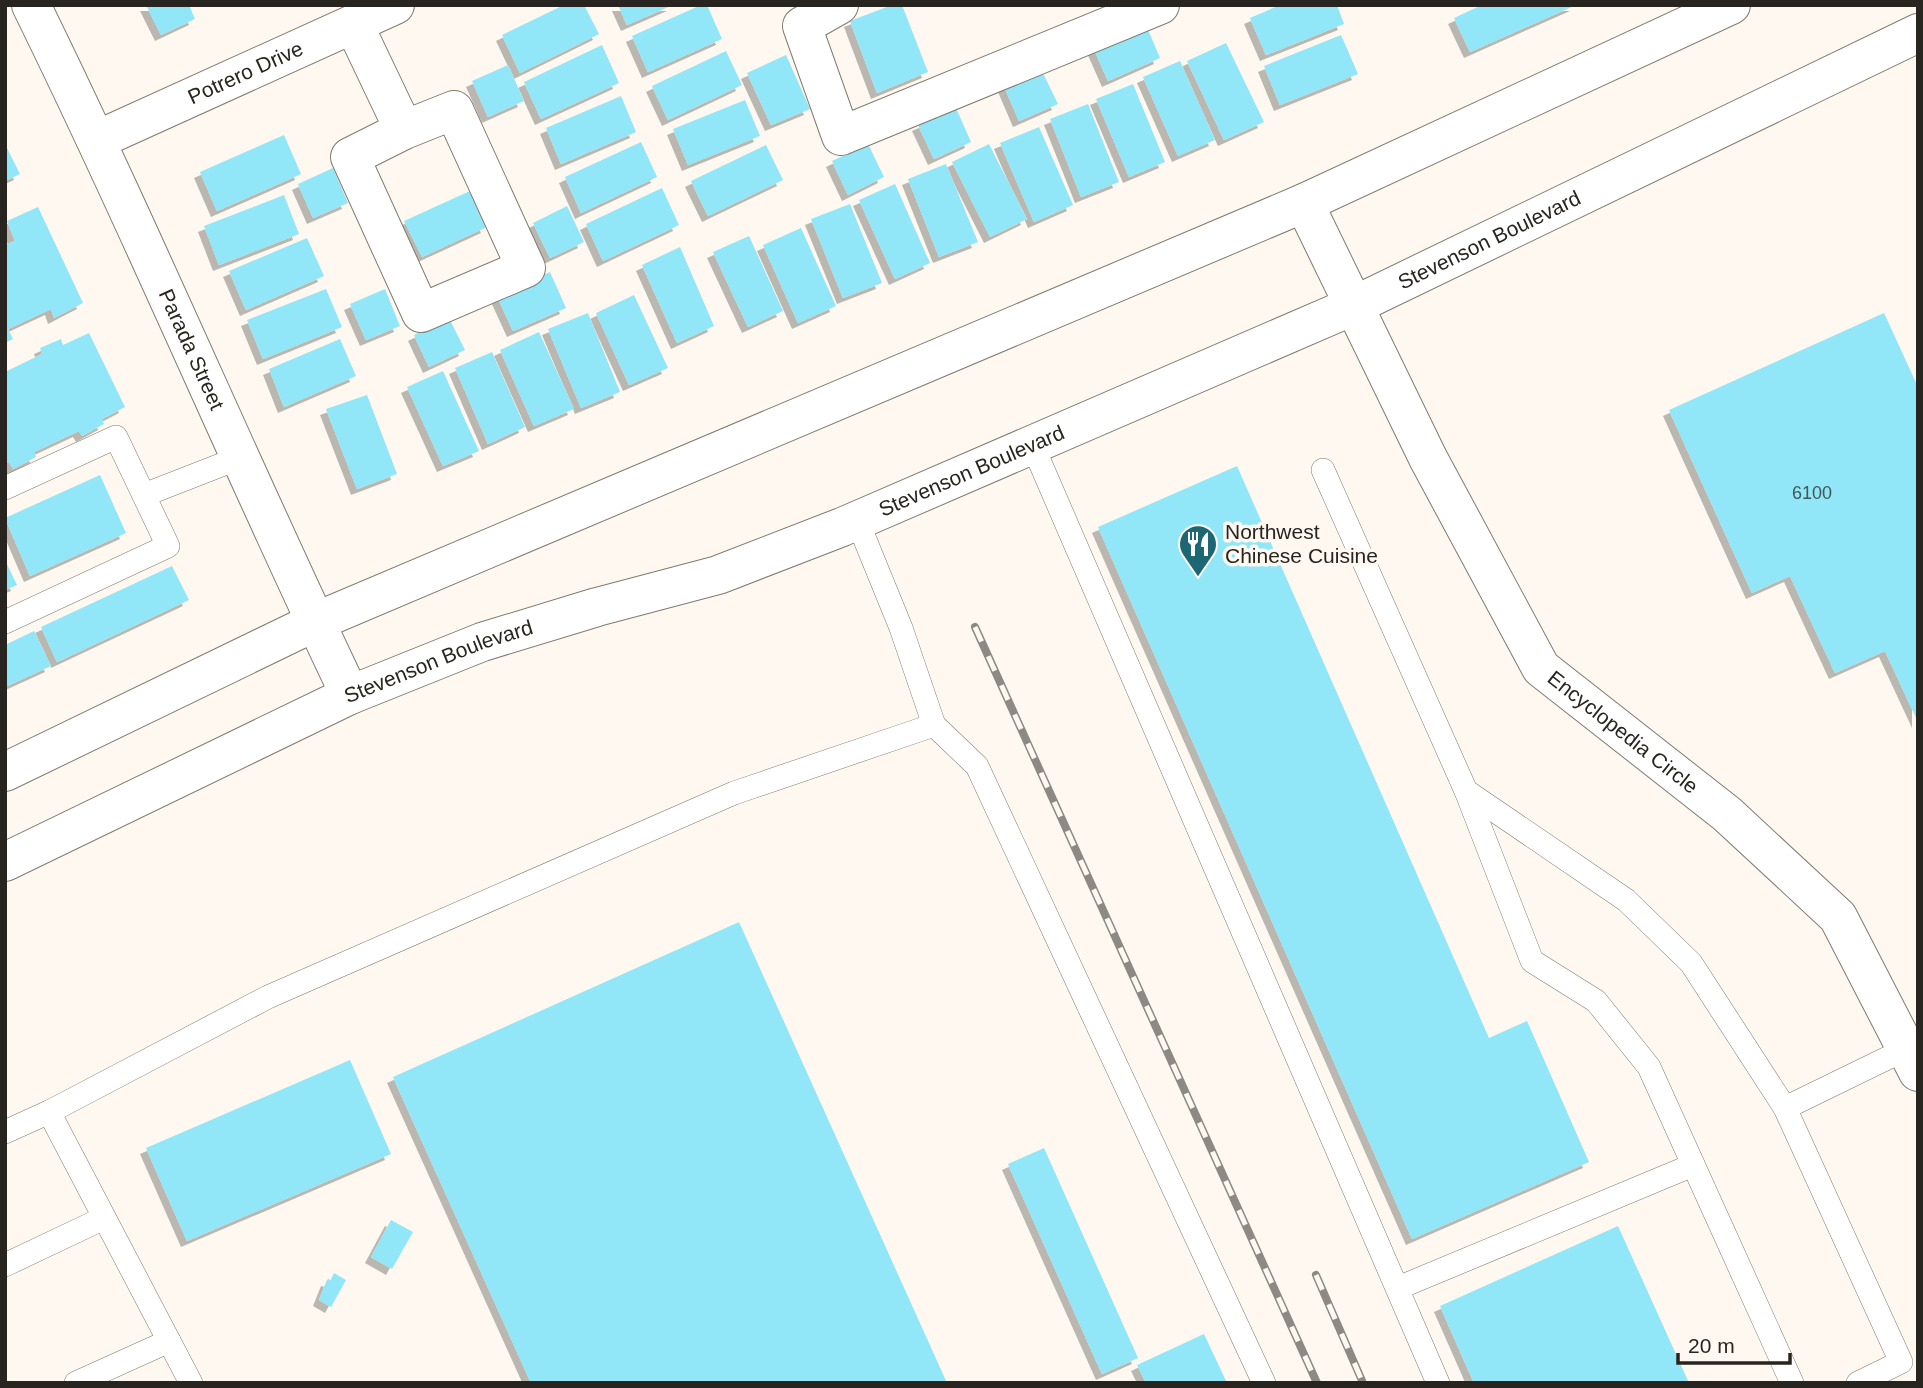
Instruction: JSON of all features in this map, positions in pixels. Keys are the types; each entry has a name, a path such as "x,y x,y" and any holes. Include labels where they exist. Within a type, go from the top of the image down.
{"main road":[{"name":"Parada Street","path":"31,5 97,140 239,458 350,695"},
{"name":"Potrero Drive","path":"97,140 354,26 395,5"},
{"path":"839,5 802,26 841,136 1160,5"},
{"path":"5,772 315,622 1304,203 1731,5"},
{"path":"354,26 404,130"},
{"name":"Stevenson Boulevard","path":"5,862 350,695 482,642 597,607 718,575 857,520 1353,306 1918,33"},
{"path":"454,110 526,268 421,313 351,156 404,130 454,110"},
{"name":"Encyclopedia Circle","path":"1304,203 1428,458 1541,668 1727,814 1838,917 1912,1060"}],"lane":[{"path":"5,488 116,437 167,546 5,622"},
{"path":"1032,444 1438,1383"},
{"path":"144,495 239,458"},
{"path":"1323,470 1466,791 1532,961 1596,1001 1649,1067 1792,1383"},
{"path":"857,520 901,628 934,725 978,766 1264,1383"},
{"path":"5,1132 49,1112 268,997 722,798 934,725"},
{"path":"1466,791 1626,900 1691,963 1785,1108 1901,1362 1858,1383"},
{"path":"1785,1108 1912,1060"},
{"path":"49,1112 191,1383"},
{"path":"1398,1287 1693,1165"},
{"path":"5,1265 104,1218"},
{"path":"76,1383 169,1341"}],"building":[{"path":"146,5 189,5 195,19 161,35"},
{"path":"564,5 584,5 599,34 520,73 502,35"},
{"path":"618,5 673,5 627,25"},
{"path":"701,5 707,5 722,39 648,72 632,36"},
{"path":"892,5 902,5 928,72 877,93 850,21"},
{"path":"1280,5 1337,5 1344,24 1266,55 1250,18"},
{"path":"1482,5 1576,5 1470,52 1454,18"},
{"path":"1146,25 1160,58 1108,81 1093,47"},
{"path":"1341,35 1358,74 1280,105 1264,66"},
{"path":"1226,43 1264,122 1224,140 1187,61"},
{"path":"602,45 619,83 541,119 524,82"},
{"path":"726,51 742,85 668,120 652,86"},
{"path":"786,55 810,109 771,125 747,73"},
{"path":"1180,61 1215,140 1178,156 1143,77"},
{"path":"508,65 524,101 488,117 472,81"},
{"path":"1041,69 1058,104 1019,121 1004,86"},
{"path":"1133,84 1165,162 1129,177 1096,99"},
{"path":"621,96 636,132 561,164 546,128"},
{"path":"745,100 760,136 688,165 673,129"},
{"path":"1088,104 1119,182 1081,197 1050,119"},
{"path":"956,108 971,142 934,159 918,125"},
{"path":"1039,127 1073,205 1034,222 1000,143"},
{"path":"284,135 301,174 217,211 200,172"},
{"path":"641,142 657,177 581,213 565,177"},
{"path":"5,144 20,174 5,181"},
{"path":"868,144 884,177 848,195 832,161"},
{"path":"989,144 1027,219 990,237 952,162"},
{"path":"766,145 783,180 708,216 691,181"},
{"path":"946,164 978,242 939,257 908,179"},
{"path":"333,168 348,203 313,218 298,184"},
{"path":"895,184 930,263 895,279 859,200"},
{"path":"662,188 679,225 603,261 586,224"},
{"path":"470,191 487,227 422,257 404,221"},
{"path":"284,195 299,234 219,265 204,226"},
{"path":"850,204 882,283 843,298 811,219"},
{"path":"567,206 584,242 550,258 533,223"},
{"path":"38,207 83,303 54,318 51,309 8,329 13,339 5,343 5,245 15,241 7,221"},
{"path":"801,228 836,306 798,323 763,245"},
{"path":"749,236 783,311 748,327 713,252"},
{"path":"307,238 324,276 246,310 229,271"},
{"path":"680,247 714,326 677,343 642,265"},
{"path":"550,272 566,308 513,331 497,296"},
{"path":"326,289 342,327 263,359 247,320"},
{"path":"385,289 400,326 366,340 350,304"},
{"path":"634,295 668,368 629,385 596,313"},
{"path":"588,313 620,392 581,408 548,329"},
{"path":"1884,313 1918,387 1918,722 1885,651 1835,673 1790,576 1752,593 1669,410"},
{"path":"449,318 465,350 429,367 414,335"},
{"path":"539,332 574,409 534,426 500,350"},
{"path":"89,333 125,407 102,419 104,424 82,436 79,431 34,452 36,457 13,469 9,462 5,463 5,372 42,354 40,348 61,339 63,345"},
{"path":"340,339 356,376 284,407 269,369"},
{"path":"492,352 525,427 488,444 455,368"},
{"path":"443,371 479,451 443,466 407,387"},
{"path":"367,395 397,474 357,489 326,409"},
{"path":"1237,466 1489,1038 1527,1021 1589,1162 1412,1239 1098,527"},
{"path":"100,475 126,533 30,576 5,518"},
{"path":"5,560 17,585 5,590"},
{"path":"172,566 189,600 57,662 41,627"},
{"path":"34,631 51,666 5,687 5,645"},
{"path":"739,922 947,1383 531,1383 393,1077"},
{"path":"350,1060 391,1154 187,1241 146,1148"},
{"path":"1044,1148 1138,1358 1102,1374 1008,1164"},
{"path":"391,1220 413,1232 392,1269 371,1257"},
{"path":"1618,1226 1689,1383 1474,1383 1440,1306"},
{"path":"334,1273 346,1280 331,1307 319,1300 327,1280 330,1281"},
{"path":"1204,1334 1227,1383 1146,1383 1137,1365"}],"railway":[{"path":"975,627 1317,1383"},
{"path":"1316,1275 1363,1383"}],"place":[{"name":"Northwest Chinese Cuisine","path":"1198,578"}]}
